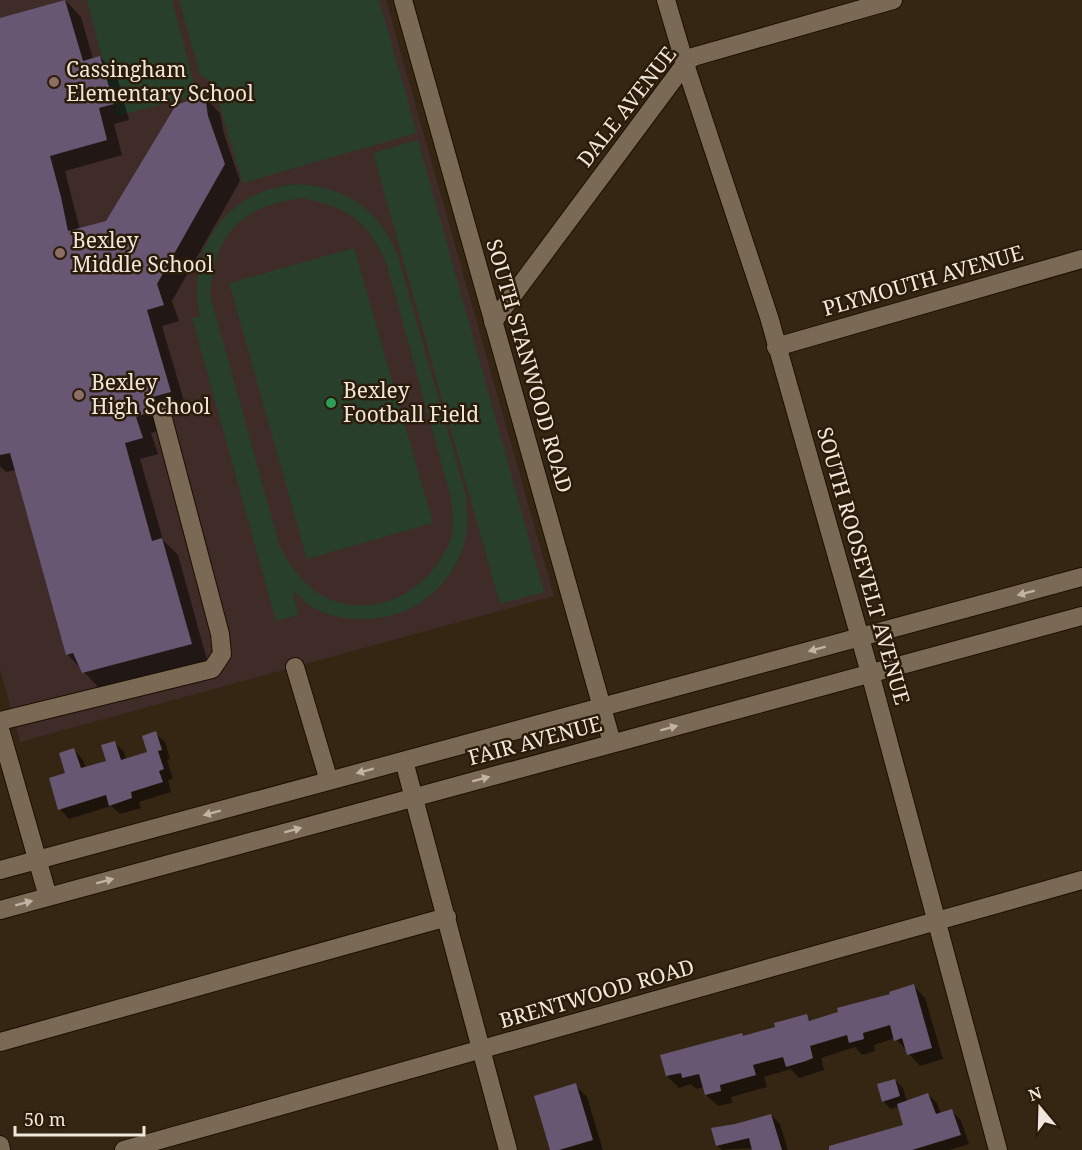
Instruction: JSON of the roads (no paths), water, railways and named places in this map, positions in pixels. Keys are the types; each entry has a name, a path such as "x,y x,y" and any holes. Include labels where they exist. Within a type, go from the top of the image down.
{"street":[{"name":"SOUTH STANWOOD ROAD","path":"403,0 612,743"},
{"name":"SOUTH ROOSEVELT AVENUE","path":"666,0 769,317 870,673 998,1150"},
{"name":"DALE AVENUE","path":"493,322 685,64 693,57 893,0"},
{"name":"PLYMOUTH AVENUE","path":"777,347 1082,259"},
{"path":"0,722 212,669 222,654 220,634 161,411"},
{"name":"FAIR AVENUE","path":"0,870 1082,577"},
{"name":"FAIR AVENUE","path":"0,910 1082,616"},
{"path":"295,667 329,781"},
{"path":"0,729 48,897"},
{"path":"404,761 508,1150"},
{"name":"BRENTWOOD ROAD","path":"124,1150 1082,880"},
{"path":"0,1042 447,917"},
{"path":"0,1145 1,1150"}],"place":[{"name":"Cassingham Elementary School","path":"54,82"},
{"name":"Bexley Middle School","path":"60,253"},
{"name":"Bexley High School","path":"79,395"},
{"name":"Bexley Football Field","path":"331,403"}]}
